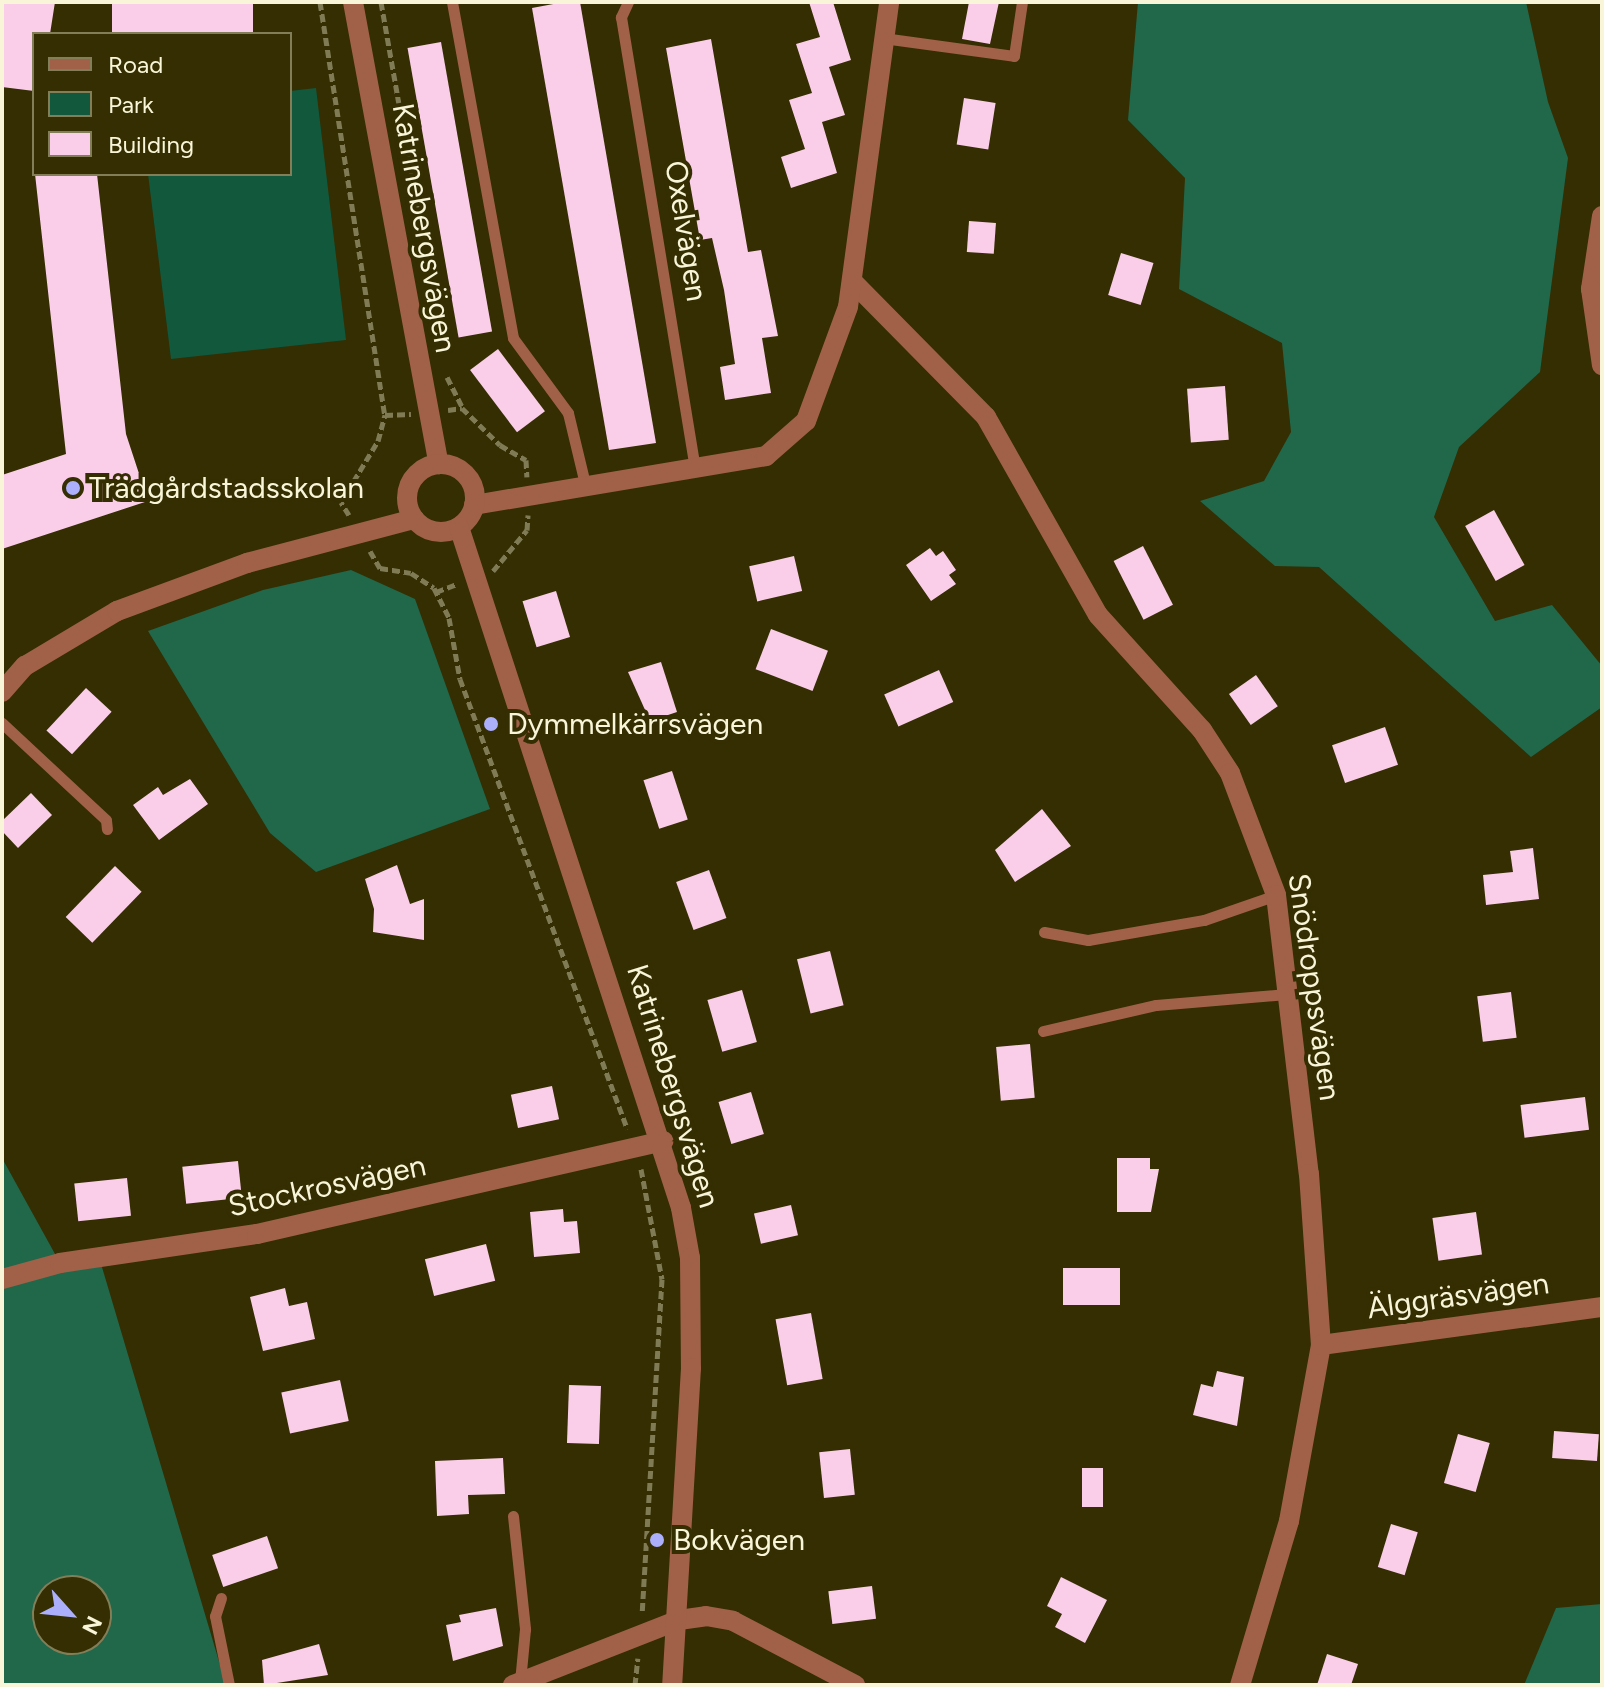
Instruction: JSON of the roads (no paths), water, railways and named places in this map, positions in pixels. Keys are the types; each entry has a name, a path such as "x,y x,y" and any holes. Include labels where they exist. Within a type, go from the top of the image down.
{"street":[{"name":"Katrinebergsvägen","path":"353,2 426,413 439,464"},
{"path":"474,505 528,500 766,456 790,439 806,421 848,307 889,2"},
{"path":"1602,216 1591,289 1602,365"},
{"name":"Snödroppsvägen","path":"852,281 986,417 1098,615 1202,730 1230,773 1276,895 1320,1283 1321,1345 1289,1521 1240,1685"},
{"path":"414,519 410,485 420,471 439,464 464,473 474,505"},
{"path":"2,692 25,666 117,611 358,530 414,519 435,531 459,527 474,505"},
{"name":"Katrinebergsvägen","path":"459,527 663,1141 690,1258 679,1620 672,1685"},
{"name":"Stockrosvägen","path":"2,1279 60,1263 257,1234 663,1141"},
{"name":"Älggräsvägen","path":"1321,1345 1602,1307"},
{"path":"517,1684 679,1620 733,1621 855,1685"}],"lane":[{"path":"452,2 513,338 568,413 586,488"},
{"name":"Oxelvägen","path":"628,2 621,17 695,470"},
{"path":"883,38 1014,56 1022,2"},
{"path":"2,723 106,820 107,829"},
{"path":"1044,932 1088,940 1204,920 1276,895"},
{"path":"1043,1031 1156,1005 1287,994"},
{"path":"513,1516 525,1629 517,1684"},
{"path":"221,1598 215,1616 229,1685"}],"place":[{"name":"Trädgårdstadsskolan","path":"73,488"},
{"name":"Dymmelkärrsvägen","path":"491,724"},
{"name":"Bokvägen","path":"657,1540"}]}
